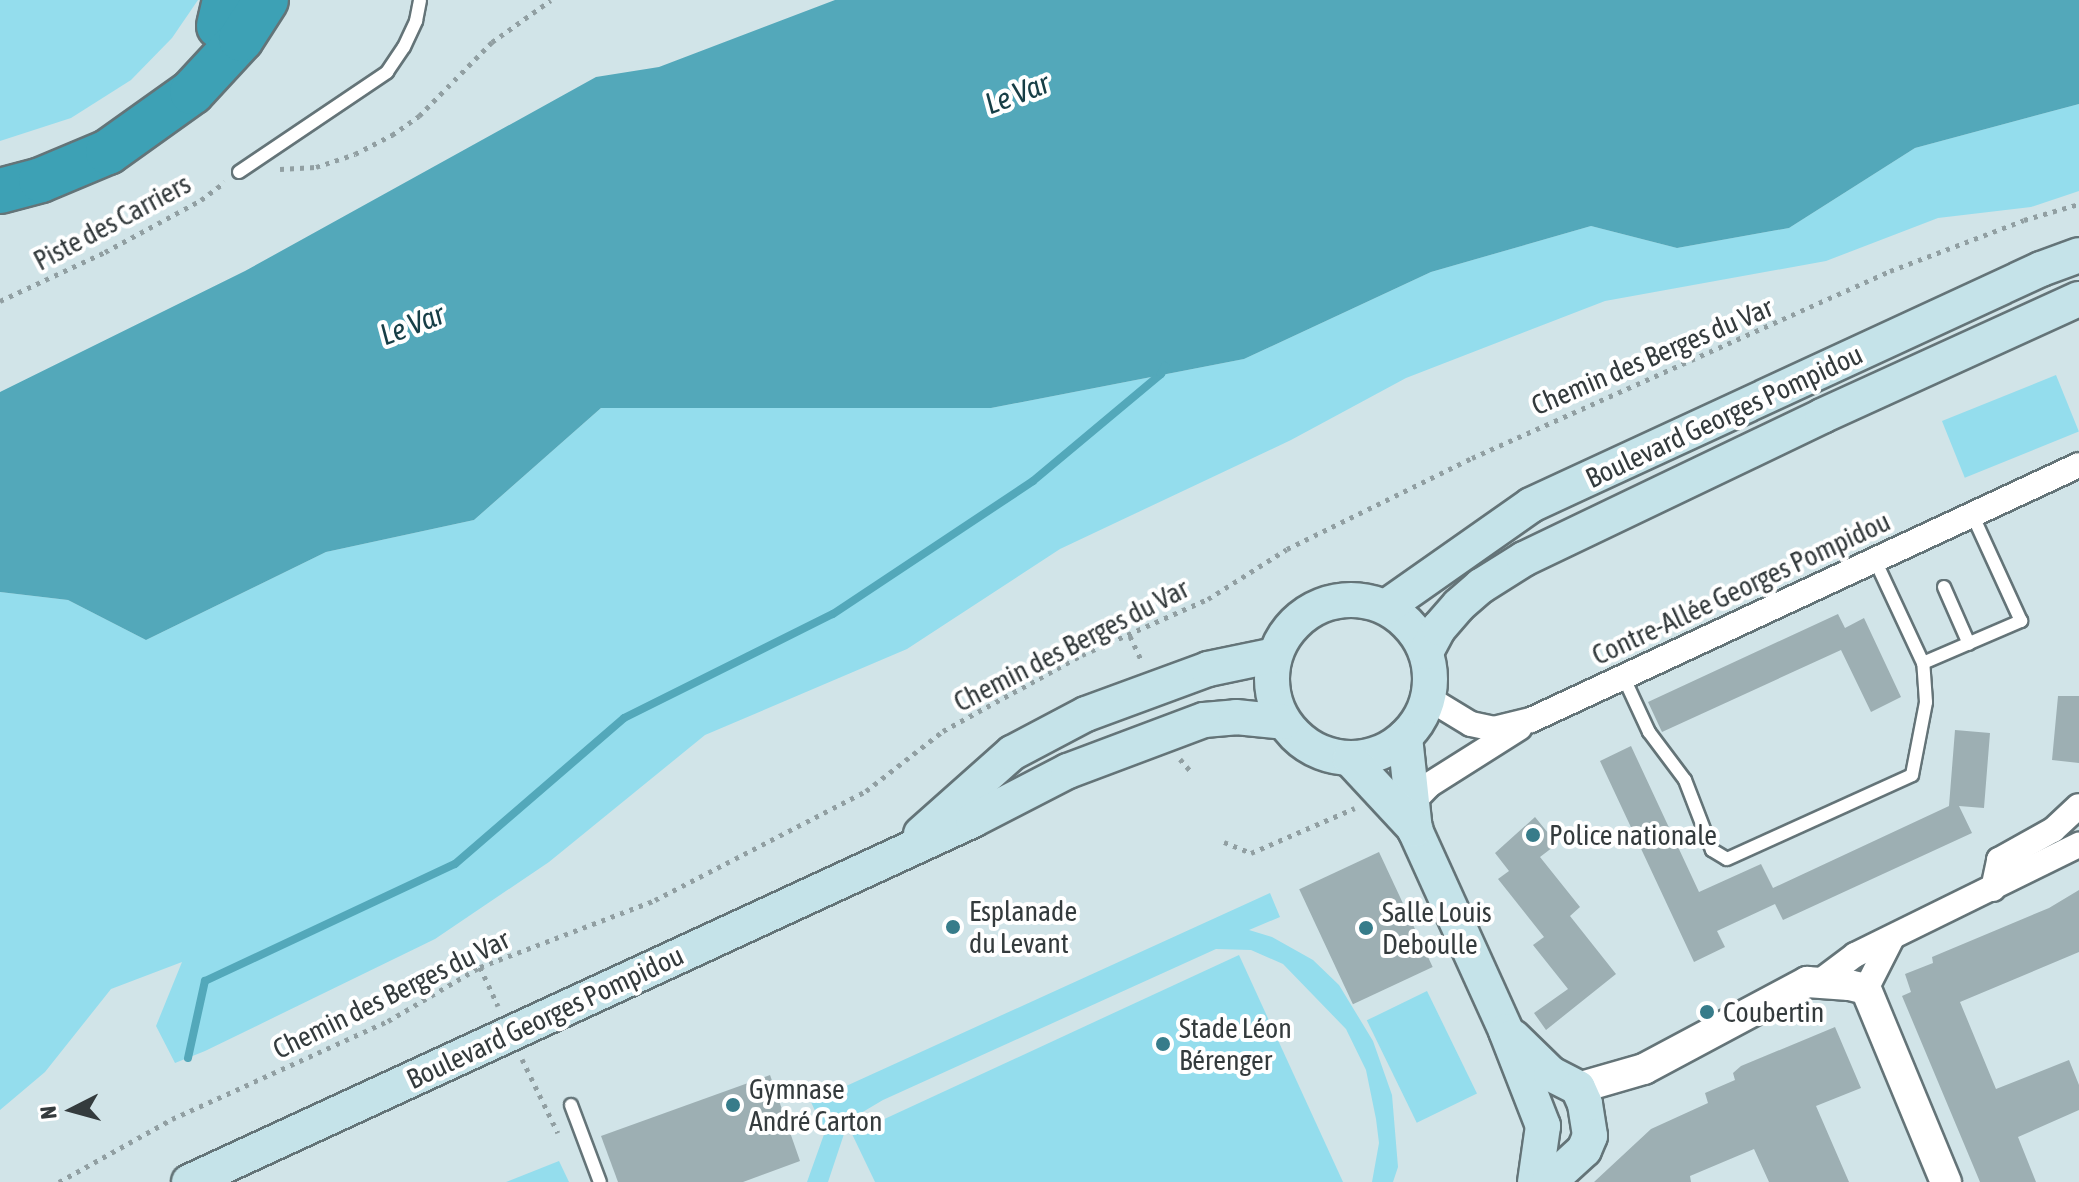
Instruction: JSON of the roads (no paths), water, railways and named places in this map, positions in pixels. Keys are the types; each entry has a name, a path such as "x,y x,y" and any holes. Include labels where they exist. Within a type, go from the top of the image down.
{"highway":[{"path":"0,191 41,180 108,152 192,92 241,39 266,0"},
{"path":"0,169 36,160 81,141 135,107 178,74 226,9"}],"main road":[{"name":"Boulevard Georges Pompidou","path":"1386,607 1531,505 2041,269 2079,255"},
{"name":"Boulevard Georges Pompidou","path":"1426,652 1439,628 1459,605 1481,586 1524,559 1836,410 2079,299"},
{"path":"1342,599 1365,600 1386,607 1417,634 1426,652 1431,683 1419,720 1405,737 1370,756 1350,759 1312,749 1284,722 1274,701 1271,677 1275,655 1285,634 1300,617 1319,605 1342,599"},
{"name":"Boulevard Georges Pompidou","path":"901,853 1012,753 1086,714 1208,669 1275,655"},
{"name":"Boulevard Georges Pompidou","path":"189,1182 901,853 1068,771 1166,731 1204,720 1236,717 1284,722"},
{"path":"1405,737 1412,817 1506,1031 1543,1126 1535,1182"},
{"path":"1350,759 1412,817"},
{"path":"1506,1031 1551,1074 1578,1088 1588,1119 1586,1144 1549,1182"},
{"path":"1543,1126 1578,1088"},
{"path":"1543,1126 1586,1144"}],"street":[{"name":"Contre-Allée Georges Pompidou","path":"1428,698 1471,724 1494,729 1531,720 2079,465"},
{"path":"1412,817 1429,785 1531,720"},
{"path":"1993,889 1999,860 2053,830 2079,806"},
{"path":"1819,982 1855,955 1891,940 2079,845"},
{"path":"1891,940 1866,989 1946,1182"},
{"path":"1578,1088 1644,1069 1807,982 1866,989"}],"lane":[{"path":"239,172 387,72 404,47 416,21 420,0"},
{"path":"1923,663 2021,621 1971,513"},
{"path":"1623,676 1649,732 1685,780 1712,850 1727,859 1912,775 1926,702 1923,663 1874,558"},
{"path":"1944,587 1969,644"},
{"path":"571,1105 600,1182"}],"water":[{"name":"Le Var","path":"835,0 2079,0 2079,104 1915,148 1789,228 1677,248 1591,226 1431,272 1244,359 991,408 601,408 474,520 326,552 146,640 68,600 0,592 0,392 245,271 596,77 659,67"}],"waterway":[{"path":"188,1058 205,981 455,864 624,718 833,614 1033,481 1161,374 1165,366"}],"place":[{"name":"Police nationale","path":"1533,835"},
{"name":"Esplanade du Levant","path":"953,927"},
{"name":"Salle Louis Deboulle","path":"1366,928"},
{"name":"Coubertin","path":"1707,1012"},
{"name":"Stade Léon Bérenger","path":"1163,1044"},
{"name":"Gymnase André Carton","path":"733,1105"}]}
